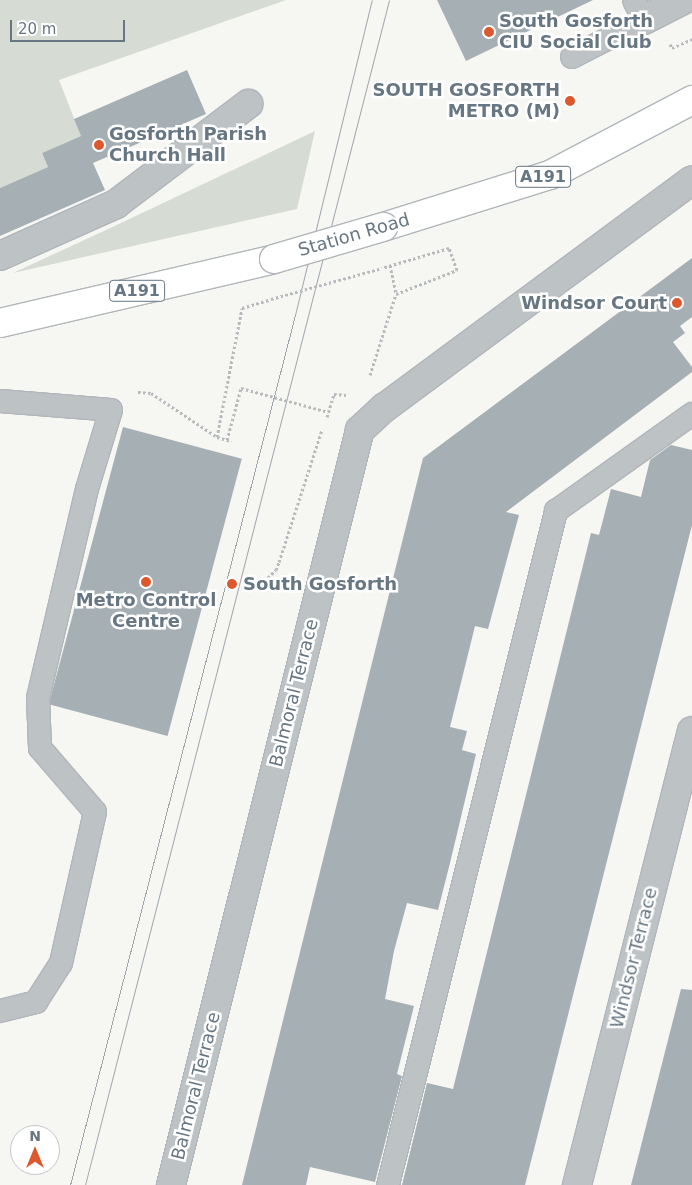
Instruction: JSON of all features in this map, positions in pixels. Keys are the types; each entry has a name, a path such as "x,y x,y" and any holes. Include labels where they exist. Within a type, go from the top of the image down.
{"main road":[{"name":"Station Road","path":"0,323 274,259 550,175 692,100"}],"street":[{"path":"639,10 683,0"},
{"path":"0,256 116,204 248,104"},
{"name":"Balmoral Terrace","path":"171,1185 360,430 384,408 692,180"},
{"name":"Windsor Terrace","path":"577,1185 692,731"}],"lane":[{"path":"572,57 639,10"},
{"path":"0,401 111,410 87,489 38,698 40,748 95,812 61,963 36,1002 0,1011"},
{"path":"388,1185 556,511 692,414"}],"path":[{"path":"672,48 692,39"},
{"path":"328,412 241,388 229,440 217,437 242,308 450,248 457,270 396,294"},
{"path":"370,377 396,294 390,265"},
{"path":"264,581 276,570 279,562 334,394 351,396"}],"shaded area":[{"path":"0,0 286,0 59,80 81,136 42,153 48,167 0,188"},
{"path":"315,131 297,209 13,273 121,223"}],"building":[{"name":"South Gosforth CIU Social Club","path":"437,0 593,0 466,61"},
{"name":"Gosforth Parish Church Hall","path":"187,70 206,114 93,163 105,190 0,236 0,188 48,167 42,153 81,136 74,119"},
{"path":"692,258 692,317 680,326 685,333 673,342 692,367 692,372 506,512 519,515 488,629 475,626 450,727 467,731 462,750 476,754 450,863 438,910 407,903 394,951 385,999 414,1006 397,1074 402,1076 375,1182 310,1167 306,1185 242,1185 423,458"},
{"name":"Metro Control Centre","path":"123,427 242,459 168,736 49,704"},
{"path":"671,445 692,450 692,525 525,1185 402,1185 427,1083 453,1089 591,533 599,535 611,489 641,497 650,460"},
{"path":"681,989 692,990 692,1185 631,1185"}],"tram line":[{"path":"70,1185 295,315 372,0"},
{"path":"85,1185 389,0"}],"place":[{"name":"South Gosforth CIU Social Club","path":"489,32"},
{"name":"SOUTH GOSFORTH METRO (M)","path":"570,101"},
{"name":"Gosforth Parish Church Hall","path":"99,145"},
{"name":"Windsor Court","path":"677,303"},
{"name":"Metro Control Centre","path":"146,582"},
{"name":"South Gosforth","path":"232,584"}]}
